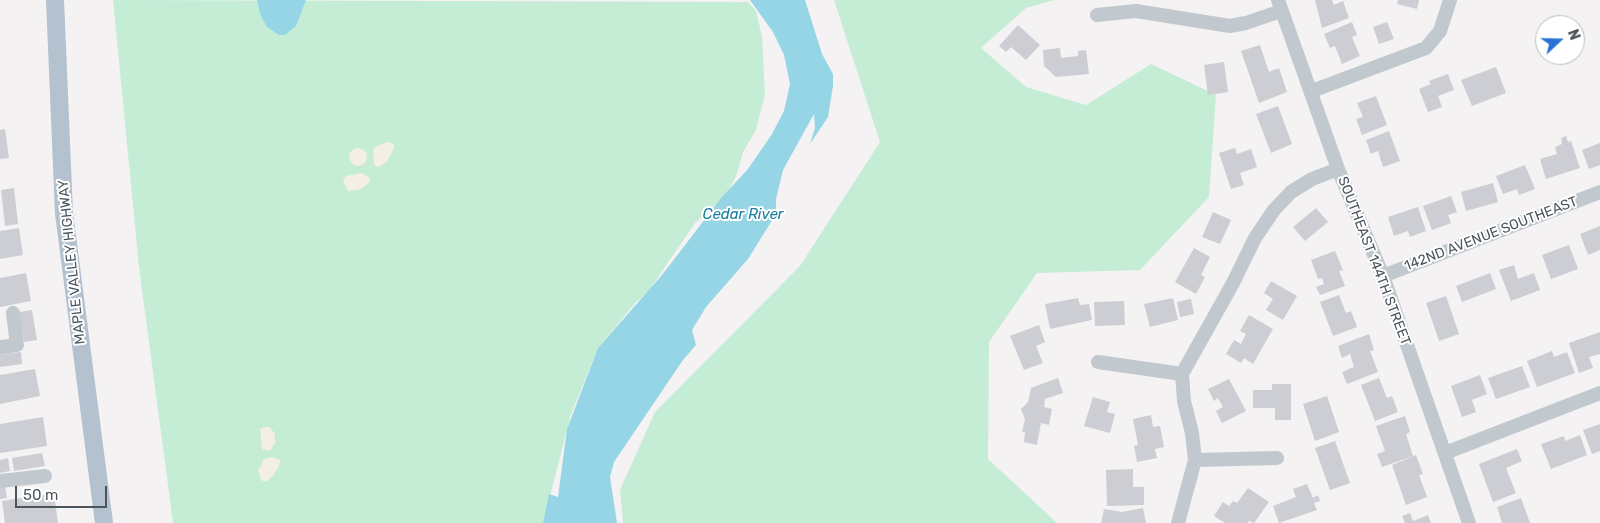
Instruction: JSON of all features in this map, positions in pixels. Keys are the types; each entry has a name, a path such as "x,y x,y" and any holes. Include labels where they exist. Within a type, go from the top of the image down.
{"main road":[{"name":"MAPLE VALLEY HIGHWAY","path":"55,0 64,213 104,523"}],"street":[{"path":"1312,91 1426,48 1440,31 1450,0"},
{"path":"1097,15 1136,11 1230,26 1246,23 1279,5"},
{"name":"SOUTHEAST 144TH STREET","path":"1279,5 1312,91 1338,168 1383,276 1469,523"},
{"path":"1178,523 1195,460 1192,433 1184,401 1182,374 1233,283 1255,238 1274,210 1291,192 1312,179 1338,168"},
{"name":"142ND AVENUE SOUTHEAST","path":"1383,276 1600,192"},
{"path":"0,347 16,344 13,314"},
{"path":"1098,362 1182,374"},
{"path":"1445,453 1600,392"},
{"path":"1195,460 1277,458"},
{"path":"0,481 45,476"}],"green space":[{"path":"113,0 748,2 756,11 762,36 765,94 756,130 743,152 736,176 725,198 695,223 648,292 635,303 598,348 571,414 543,523 173,523 139,267"},
{"path":"834,0 1054,0 1026,8 981,48 1026,87 1086,105 1151,64 1216,95 1209,197 1140,270 1037,273 989,342 988,459 1057,523 623,523 620,490 655,412 800,266 880,142"}],"sand":[{"path":"387,142 394,144 394,148 387,162 378,167 374,165 373,151 375,147"},
{"path":"358,148 364,151 367,157 364,163 358,166 352,163 349,157 352,151"},
{"path":"362,173 369,177 370,182 361,189 348,191 343,181 346,176"},
{"path":"270,427 275,434 275,443 270,451 262,449 260,429"},
{"path":"272,457 280,460 279,466 273,476 267,481 262,481 258,471 264,459"}],"water":[{"path":"257,0 306,0 296,26 285,35 279,35 267,27 260,14"},
{"name":"Cedar River","path":"750,0 805,0 822,54 833,74 828,117 810,144 815,128 814,114 783,170 776,199 776,214 748,259 706,307 692,330 696,345 683,360 614,462 610,477 617,523 543,523 549,494 558,497 567,429 598,348 662,275 722,197 748,169 772,134 784,111 790,84 784,55 773,32"}],"building":[{"path":"1315,0 1332,0 1334,5 1343,1 1349,18 1322,28"},
{"path":"1398,0 1419,0 1417,9 1397,4"},
{"path":"1352,22 1357,35 1352,37 1360,56 1342,64 1335,46 1330,48 1324,34"},
{"path":"1387,22 1394,39 1379,44 1373,27"},
{"path":"1018,25 1040,45 1026,60 1011,47 1006,52 999,46"},
{"path":"1260,45 1269,72 1279,68 1287,92 1259,103 1241,51"},
{"path":"1060,48 1061,58 1078,56 1078,51 1086,50 1089,74 1056,77 1044,66 1043,50"},
{"path":"1224,62 1228,92 1208,95 1204,65"},
{"path":"1496,67 1506,93 1472,106 1461,80"},
{"path":"1448,74 1454,90 1438,96 1442,107 1428,112 1419,89 1431,84 1429,81"},
{"path":"1376,96 1387,125 1362,135 1356,119 1363,117 1357,103"},
{"path":"1278,106 1292,144 1271,153 1256,114"},
{"path":"5,129 9,158 0,159 0,130"},
{"path":"1389,131 1400,161 1383,167 1378,151 1371,154 1366,140"},
{"path":"1566,136 1568,142 1571,141 1580,168 1546,179 1540,159 1557,154 1555,147 1562,144 1561,138"},
{"path":"1600,143 1600,165 1589,169 1582,150"},
{"path":"1235,148 1237,154 1251,149 1257,167 1240,173 1244,185 1231,189 1219,153"},
{"path":"1525,165 1535,189 1519,195 1517,189 1503,194 1496,176"},
{"path":"1493,183 1498,202 1466,211 1461,192"},
{"path":"14,188 18,224 5,226 1,190"},
{"path":"1451,196 1457,212 1448,215 1451,223 1432,230 1423,206"},
{"path":"1418,207 1426,231 1410,237 1408,231 1394,236 1388,217"},
{"path":"1316,208 1328,222 1305,241 1293,227"},
{"path":"1213,212 1231,220 1220,244 1202,237"},
{"path":"1600,226 1600,250 1588,255 1580,234"},
{"path":"19,228 23,255 0,259 0,231"},
{"path":"1569,245 1578,269 1551,279 1542,255"},
{"path":"1194,248 1210,257 1201,275 1205,277 1196,294 1175,282"},
{"path":"1335,251 1343,270 1339,271 1345,286 1320,295 1316,287 1324,284 1322,278 1318,279 1311,260"},
{"path":"1514,265 1518,279 1534,273 1540,290 1511,301 1499,270"},
{"path":"26,273 31,301 0,307 0,278"},
{"path":"1490,273 1496,289 1462,302 1456,286"},
{"path":"1271,281 1297,296 1283,320 1266,310 1273,299 1264,293"},
{"path":"1339,295 1346,313 1351,311 1357,327 1333,336 1320,302"},
{"path":"1446,296 1459,334 1439,341 1426,303"},
{"path":"1078,298 1080,305 1089,304 1092,320 1050,329 1045,304"},
{"path":"1173,298 1178,320 1150,327 1144,304"},
{"path":"1191,299 1194,314 1180,317 1177,302"},
{"path":"1124,301 1125,325 1095,326 1094,302"},
{"path":"32,310 37,340 24,342 19,312"},
{"path":"1249,315 1273,329 1253,364 1244,358 1241,363 1226,354 1234,340 1241,344 1246,334 1240,331"},
{"path":"1039,325 1045,342 1036,346 1043,363 1024,370 1010,336"},
{"path":"1600,332 1600,354 1589,357 1593,368 1579,373 1569,343"},
{"path":"1369,334 1374,350 1370,351 1378,372 1347,384 1342,372 1354,367 1350,354 1342,358 1338,346"},
{"path":"1552,351 1554,357 1567,352 1575,373 1537,387 1527,361"},
{"path":"21,352 22,364 0,367 0,354"},
{"path":"1522,366 1530,387 1496,399 1488,378"},
{"path":"35,369 40,396 0,404 0,375"},
{"path":"1480,375 1487,394 1472,400 1476,412 1462,417 1451,386"},
{"path":"1058,378 1063,393 1045,399 1044,407 1052,409 1049,425 1041,423 1037,445 1024,442 1025,432 1022,432 1025,419 1021,409 1028,402 1031,388"},
{"path":"1379,378 1387,398 1392,396 1398,412 1375,421 1361,385"},
{"path":"1229,379 1246,411 1222,423 1216,411 1223,407 1218,398 1214,401 1208,389"},
{"path":"1272,384 1291,384 1291,420 1275,420 1275,408 1253,408 1253,390 1272,390"},
{"path":"1327,396 1339,432 1315,441 1303,404"},
{"path":"1093,397 1110,402 1107,412 1115,414 1110,433 1084,426"},
{"path":"1151,415 1153,427 1160,426 1164,447 1155,449 1157,458 1137,462 1134,446 1138,445 1133,419"},
{"path":"1405,416 1410,432 1406,434 1413,456 1382,467 1377,454 1385,451 1376,426"},
{"path":"43,417 47,446 0,453 0,424"},
{"path":"1600,424 1600,451 1592,454 1583,430"},
{"path":"1580,435 1587,455 1551,469 1541,444 1564,436 1565,441"},
{"path":"1335,441 1350,483 1330,490 1315,448"},
{"path":"1517,449 1522,461 1506,468 1516,493 1493,502 1479,464"},
{"path":"42,453 45,466 14,471 12,458"},
{"path":"1416,455 1423,474 1419,475 1427,497 1406,505 1392,465"},
{"path":"8,458 10,471 0,473 0,460"},
{"path":"1133,469 1133,487 1144,487 1144,505 1107,506 1106,470"},
{"path":"1307,484 1313,498 1318,495 1320,501 1314,503 1317,510 1279,523 1273,506 1296,497 1293,489"},
{"path":"0,486 5,486 7,498 0,499"},
{"path":"1248,488 1269,502 1254,523 1249,521 1247,523 1225,523 1214,516 1223,502 1229,506 1233,501 1237,503"},
{"path":"54,493 58,523 5,523 2,501"},
{"path":"1521,498 1530,523 1502,523 1497,507"},
{"path":"1143,508 1146,523 1101,523 1104,509 1122,512"},
{"path":"1410,513 1413,521 1428,515 1431,523 1405,523 1402,516"}]}
